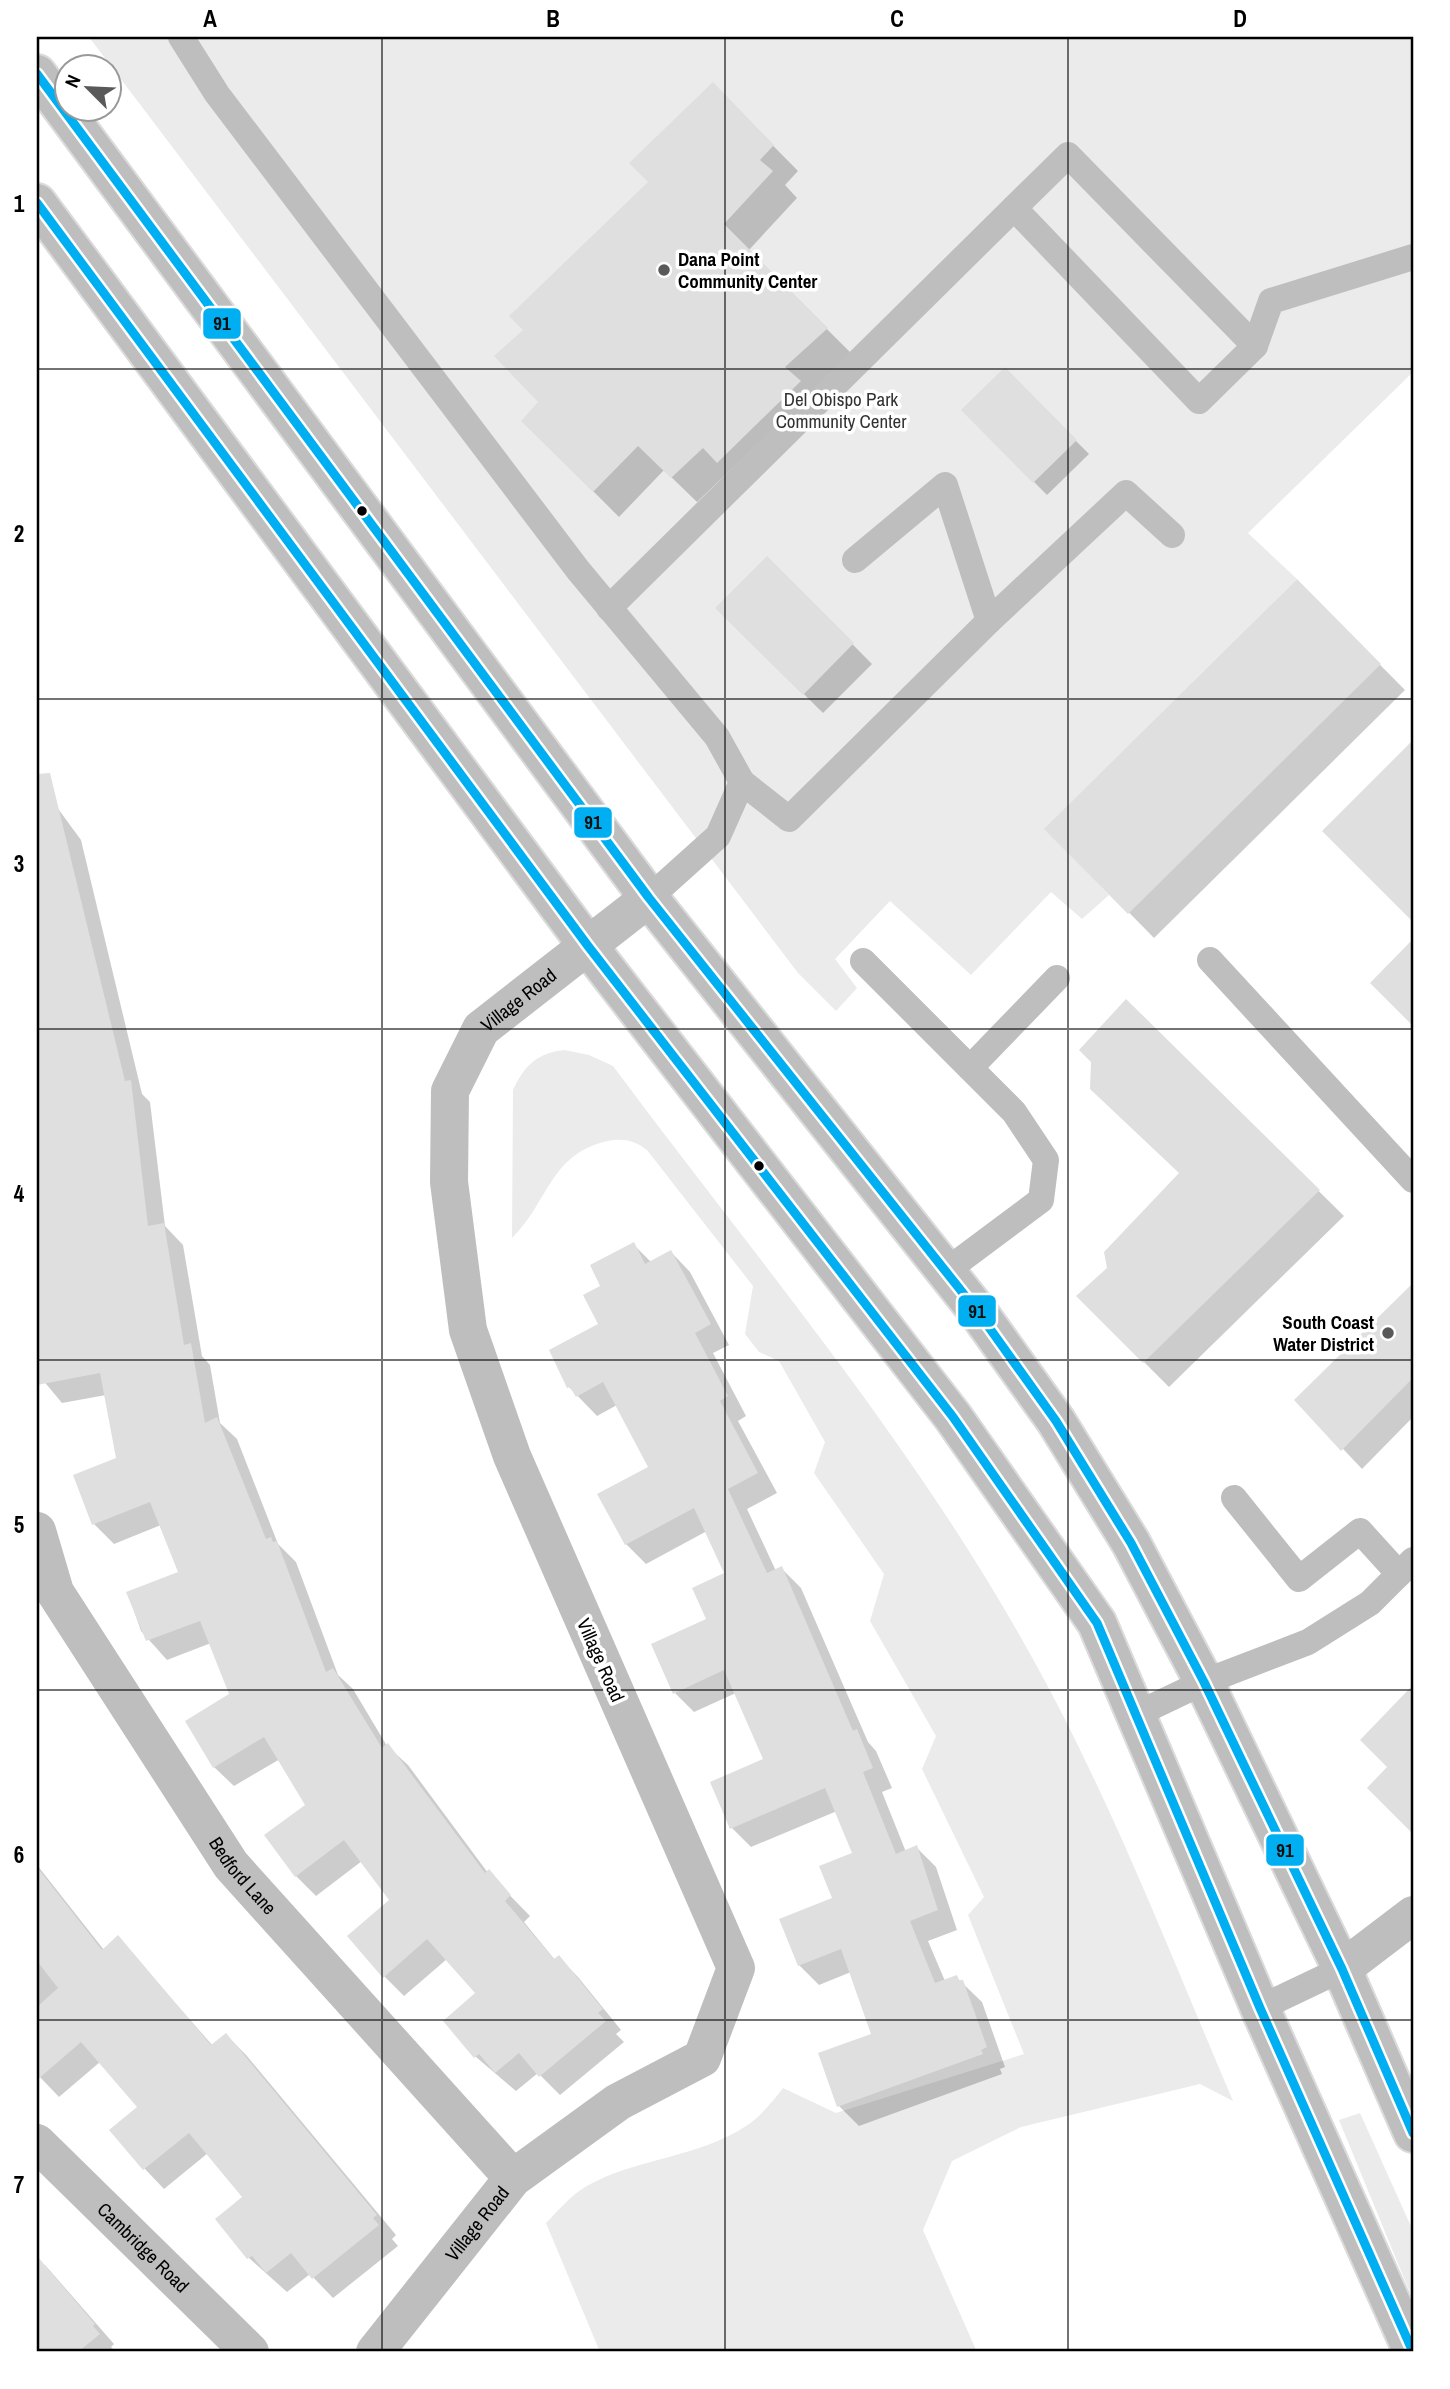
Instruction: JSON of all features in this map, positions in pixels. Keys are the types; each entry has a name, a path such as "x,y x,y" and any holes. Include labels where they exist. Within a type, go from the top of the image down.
{"main road":[{"path":"37,74 649,898 946,1271 1056,1421 1131,1543 1204,1682 1342,1969 1413,2133"},
{"path":"37,203 588,946 996,1475 1097,1623 1260,2008 1413,2352"},
{"name":"Village Road","path":"375,2352 513,2178 618,2102 702,2058 736,1968 512,1456 468,1330 449,1182 450,1091 481,1029 649,898"},
{"name":"Bedford Lane","path":"37,1531 55,1592 231,1865 513,2178"},
{"path":"1342,1969 1413,1915"},
{"name":"Cambridge Road","path":"37,2143 250,2352"}],"lane":[{"path":"181,37 217,94 608,608 717,737 742,782 789,819 989,621 1126,493 1172,535"},
{"path":"608,608 1068,155 1255,346"},
{"path":"1014,208 1199,401 1255,346 1271,301 1413,257"},
{"path":"855,561 944,485 989,621"},
{"path":"649,898 718,836 742,782"},
{"path":"1210,960 1413,1180"},
{"path":"863,961 1014,1112 1046,1160 1041,1199 946,1271"},
{"path":"970,1068 1057,978"},
{"path":"1135,1715 1204,1682 1308,1642 1370,1603 1406,1567 1360,1531 1299,1579 1234,1497"},
{"path":"1260,2008 1342,1969"}],"green space":[{"name":"Del Obispo Park Community Center","path":"89,37 1413,37 1413,372 1248,533 1297,579 1045,829 1109,895 1082,919 1051,892 971,975 890,901 835,959 857,988 836,1011 798,973 122,81 122,52 100,52"},
{"path":"564,1050 589,1055 613,1066 877,1416 975,1561 1020,1636 1080,1749 1133,1865 1233,2101 1200,2084 1021,2127 952,2161 923,2230 977,2352 600,2352 546,2223 574,2195 604,2177 727,2137 761,2113 783,2088 836,2113 1024,2054 968,1915 984,1897 922,1769 936,1736 870,1621 884,1574 814,1473 825,1442 779,1361 759,1352 745,1334 753,1286 647,1150 628,1141 607,1141 573,1157 561,1168 512,1238 513,1090 532,1062 546,1054"},
{"path":"1360,2113 1413,2231 1413,2300 1339,2120"}],"building":[{"name":"Dana Point Community Center","path":"713,82 774,145 760,160 773,171 724,224 828,328 785,367 801,381 717,463 703,448 671,478 638,446 593,492 521,421 538,402 494,356 523,330 509,316 648,182 629,163"},
{"path":"1005,367 1077,440 1033,483 961,410"},
{"path":"767,556 854,643 803,695 715,608"},
{"path":"1297,579 1381,664 1128,914 1044,829"},
{"path":"1413,740 1413,922 1322,831"},
{"path":"50,773 125,1081 131,1080 148,1226 164,1223 184,1345 191,1343 205,1423 217,1417 266,1539 271,1537 273,1542 277,1541 326,1672 333,1668 382,1748 388,1743 485,1873 489,1869 511,1895 505,1901 554,1959 559,1955 603,2009 598,2013 606,2021 539,2077 519,2053 495,2073 479,2054 474,2058 443,2021 475,1993 427,1939 383,1978 347,1936 389,1900 344,1840 295,1877 264,1835 305,1805 264,1737 213,1768 185,1721 229,1694 200,1621 146,1641 126,1592 178,1572 150,1502 92,1525 73,1475 116,1458 100,1373 37,1385 37,774"},
{"path":"1413,939 1413,1026 1370,983"},
{"path":"1126,999 1320,1190 1143,1363 1076,1296 1107,1268 1104,1252 1179,1173 1090,1089 1091,1062 1079,1050"},
{"path":"634,1242 645,1264 671,1250 711,1324 695,1333 728,1396 720,1401 758,1473 728,1489 767,1573 782,1566 853,1731 857,1729 873,1768 863,1772 896,1854 917,1845 938,1910 910,1921 935,1983 957,1975 959,1980 963,1980 987,2047 981,2050 983,2054 837,2107 818,2053 871,2034 841,1949 798,1966 779,1919 832,1898 819,1866 852,1853 825,1788 730,1829 710,1782 763,1759 724,1670 673,1694 651,1644 706,1619 692,1588 724,1573 694,1508 625,1545 597,1494 648,1467 603,1382 576,1397 570,1387 567,1388 549,1350 598,1324 583,1295 600,1286 590,1265"},
{"name":"South Coast Water District","path":"1413,1283 1413,1378 1341,1451 1294,1400"},
{"path":"1413,1685 1413,1834 1367,1788 1387,1767 1360,1740"},
{"path":"37,1867 102,1950 118,1935 211,2045 226,2033 377,2215 373,2218 379,2225 312,2279 291,2253 266,2273 252,2256 247,2259 215,2219 242,2197 189,2133 143,2170 109,2130 137,2107 81,2042 37,2080 37,2007 58,1988 37,1961"},
{"path":"37,2256 95,2324 93,2326 100,2334 78,2352 37,2352"}],"transit line":[{"name":"91","path":"37,74 649,898 978,1312 1056,1421 1131,1543 1204,1682 1342,1969 1413,2133"},
{"name":"91","path":"37,203 588,946 953,1417 1097,1623 1260,2008 1413,2352"}],"place":[{"name":"Dana Point Community Center","path":"664,270"},
{"name":"South Coast Water District","path":"1388,1333"}]}
